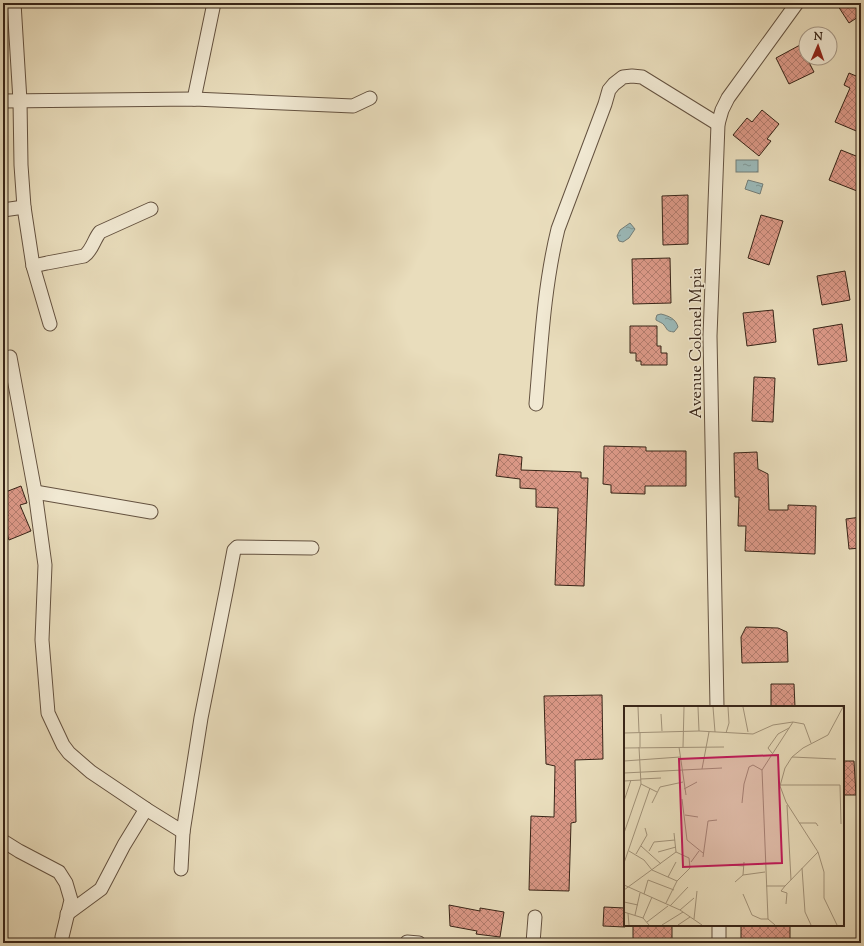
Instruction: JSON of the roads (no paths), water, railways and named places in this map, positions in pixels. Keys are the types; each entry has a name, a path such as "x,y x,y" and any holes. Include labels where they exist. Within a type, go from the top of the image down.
{"street":[{"path":"14,3 24,207 33,266 50,324"},
{"path":"194,99 214,3"},
{"name":"Avenue Colonel Mpia","path":"717,706 710,336 718,124 722,110 728,98 797,3"},
{"path":"536,404 546,299 558,229 609,90 623,77 642,77 718,124"},
{"path":"3,101 194,99 353,106 370,98"},
{"path":"3,210 24,207"},
{"path":"33,266 84,256 88,253 100,232 151,209"},
{"path":"10,357 35,492 45,565 42,640 48,713 63,745 69,753 91,772 183,832"},
{"path":"35,492 151,512"},
{"path":"181,869 183,832 201,718 234,550 237,547 312,548"},
{"path":"67,914 101,889 124,845 146,809"},
{"path":"3,841 18,851 58,872 66,883 71,900 62,937 62,943"},
{"path":"533,943 535,918"},
{"path":"719,926 719,943"}],"water":[{"path":"736,160 758,160 758,172 736,172"},
{"path":"748,180 763,184 760,194 745,189"},
{"path":"630,223 635,229 629,238 623,242 619,241 617,236 620,230"},
{"path":"661,314 676,322 678,327 674,332 668,331 663,324 656,320 657,315"}]}
